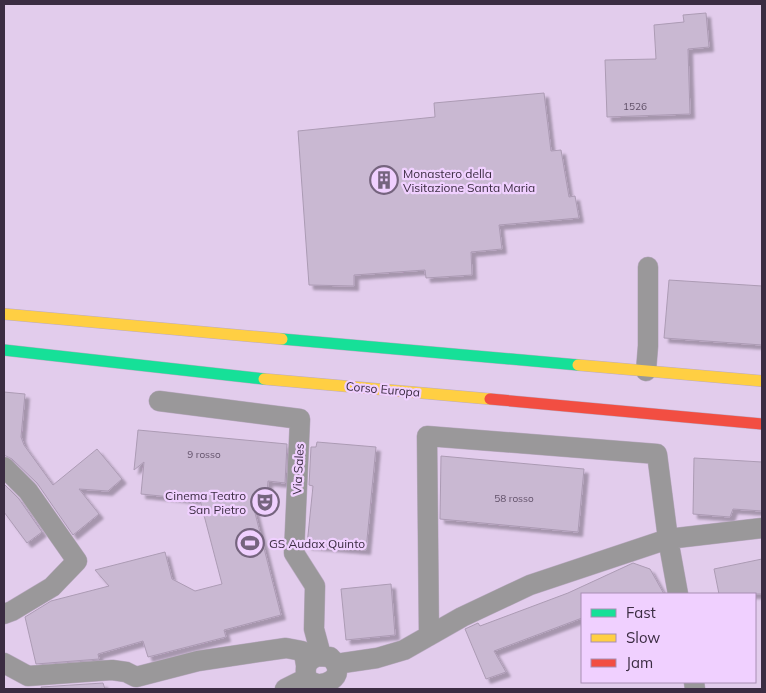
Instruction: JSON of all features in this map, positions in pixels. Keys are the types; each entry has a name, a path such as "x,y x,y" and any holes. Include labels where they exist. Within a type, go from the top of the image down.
{"main road":[{"path":"4,314 762,381"},
{"name":"Corso Europa","path":"4,350 233,377 341,385 762,424"}],"street":[{"path":"646,371 648,346 648,267"},
{"name":"Via Sales","path":"159,401 300,419 294,553 315,586 314,629 318,666"},
{"path":"429,636 428,436 657,454 668,540 678,593"},
{"path":"4,467 28,491 77,562 52,588 8,612"},
{"path":"285,689 301,681 318,666 377,658 404,650 462,617 530,585 668,540 762,528"},
{"path":"4,663 28,676 112,670 126,672 139,683 198,661 286,648 302,651 318,666 338,671 332,686"}],"building":[{"path":"706,13 709,47 688,49 690,114 607,117 605,60 656,59 654,25 684,22 683,15"},
{"name":"Monastero della Visitazione Santa Maria","path":"544,93 551,151 561,150 569,197 575,196 579,218 499,225 502,249 471,252 472,275 426,278 425,270 354,275 354,286 309,285 298,131 435,117 434,103"},
{"path":"669,280 762,286 762,345 664,338"},
{"path":"4,392 25,394 21,437 24,445 53,485 97,449 122,479 108,491 79,489 99,514 73,535 37,483 12,459 4,455"},
{"path":"138,430 287,444 285,483 268,481 266,506 253,505 281,615 224,630 226,637 148,657 143,641 98,654 99,659 36,664 25,617 51,601 109,586 95,570 165,552 172,579 195,591 222,584 200,500 141,494 144,462 134,470"},
{"path":"317,442 376,447 366,550 307,545 313,486 309,485 311,447 316,447"},
{"path":"441,456 584,469 578,532 440,519"},
{"path":"694,458 762,462 762,511 733,509 730,517 693,514"},
{"path":"4,484 19,499 42,532 27,543 4,512"},
{"path":"762,559 762,594 719,593 714,569"},
{"path":"633,563 650,569 663,593 581,593 581,618 494,651 506,672 486,679 465,629 478,623 480,626 568,593"},
{"path":"391,584 395,635 346,640 341,589"},
{"path":"103,683 105,689 42,689 41,687"}],"traffic: fast":[{"path":"282,339 578,365"},
{"path":"4,350 264,379"}],"traffic: slow":[{"path":"4,314 282,339"},
{"path":"578,365 762,381"},
{"path":"264,379 490,399"}],"traffic: jam":[{"path":"490,399 762,424"}],"place":[{"name":"Monastero della Visitazione Santa Maria","path":"384,180"},
{"name":"Cinema Teatro San Pietro","path":"265,502"},
{"name":"GS Audax Quinto","path":"250,543"}]}
